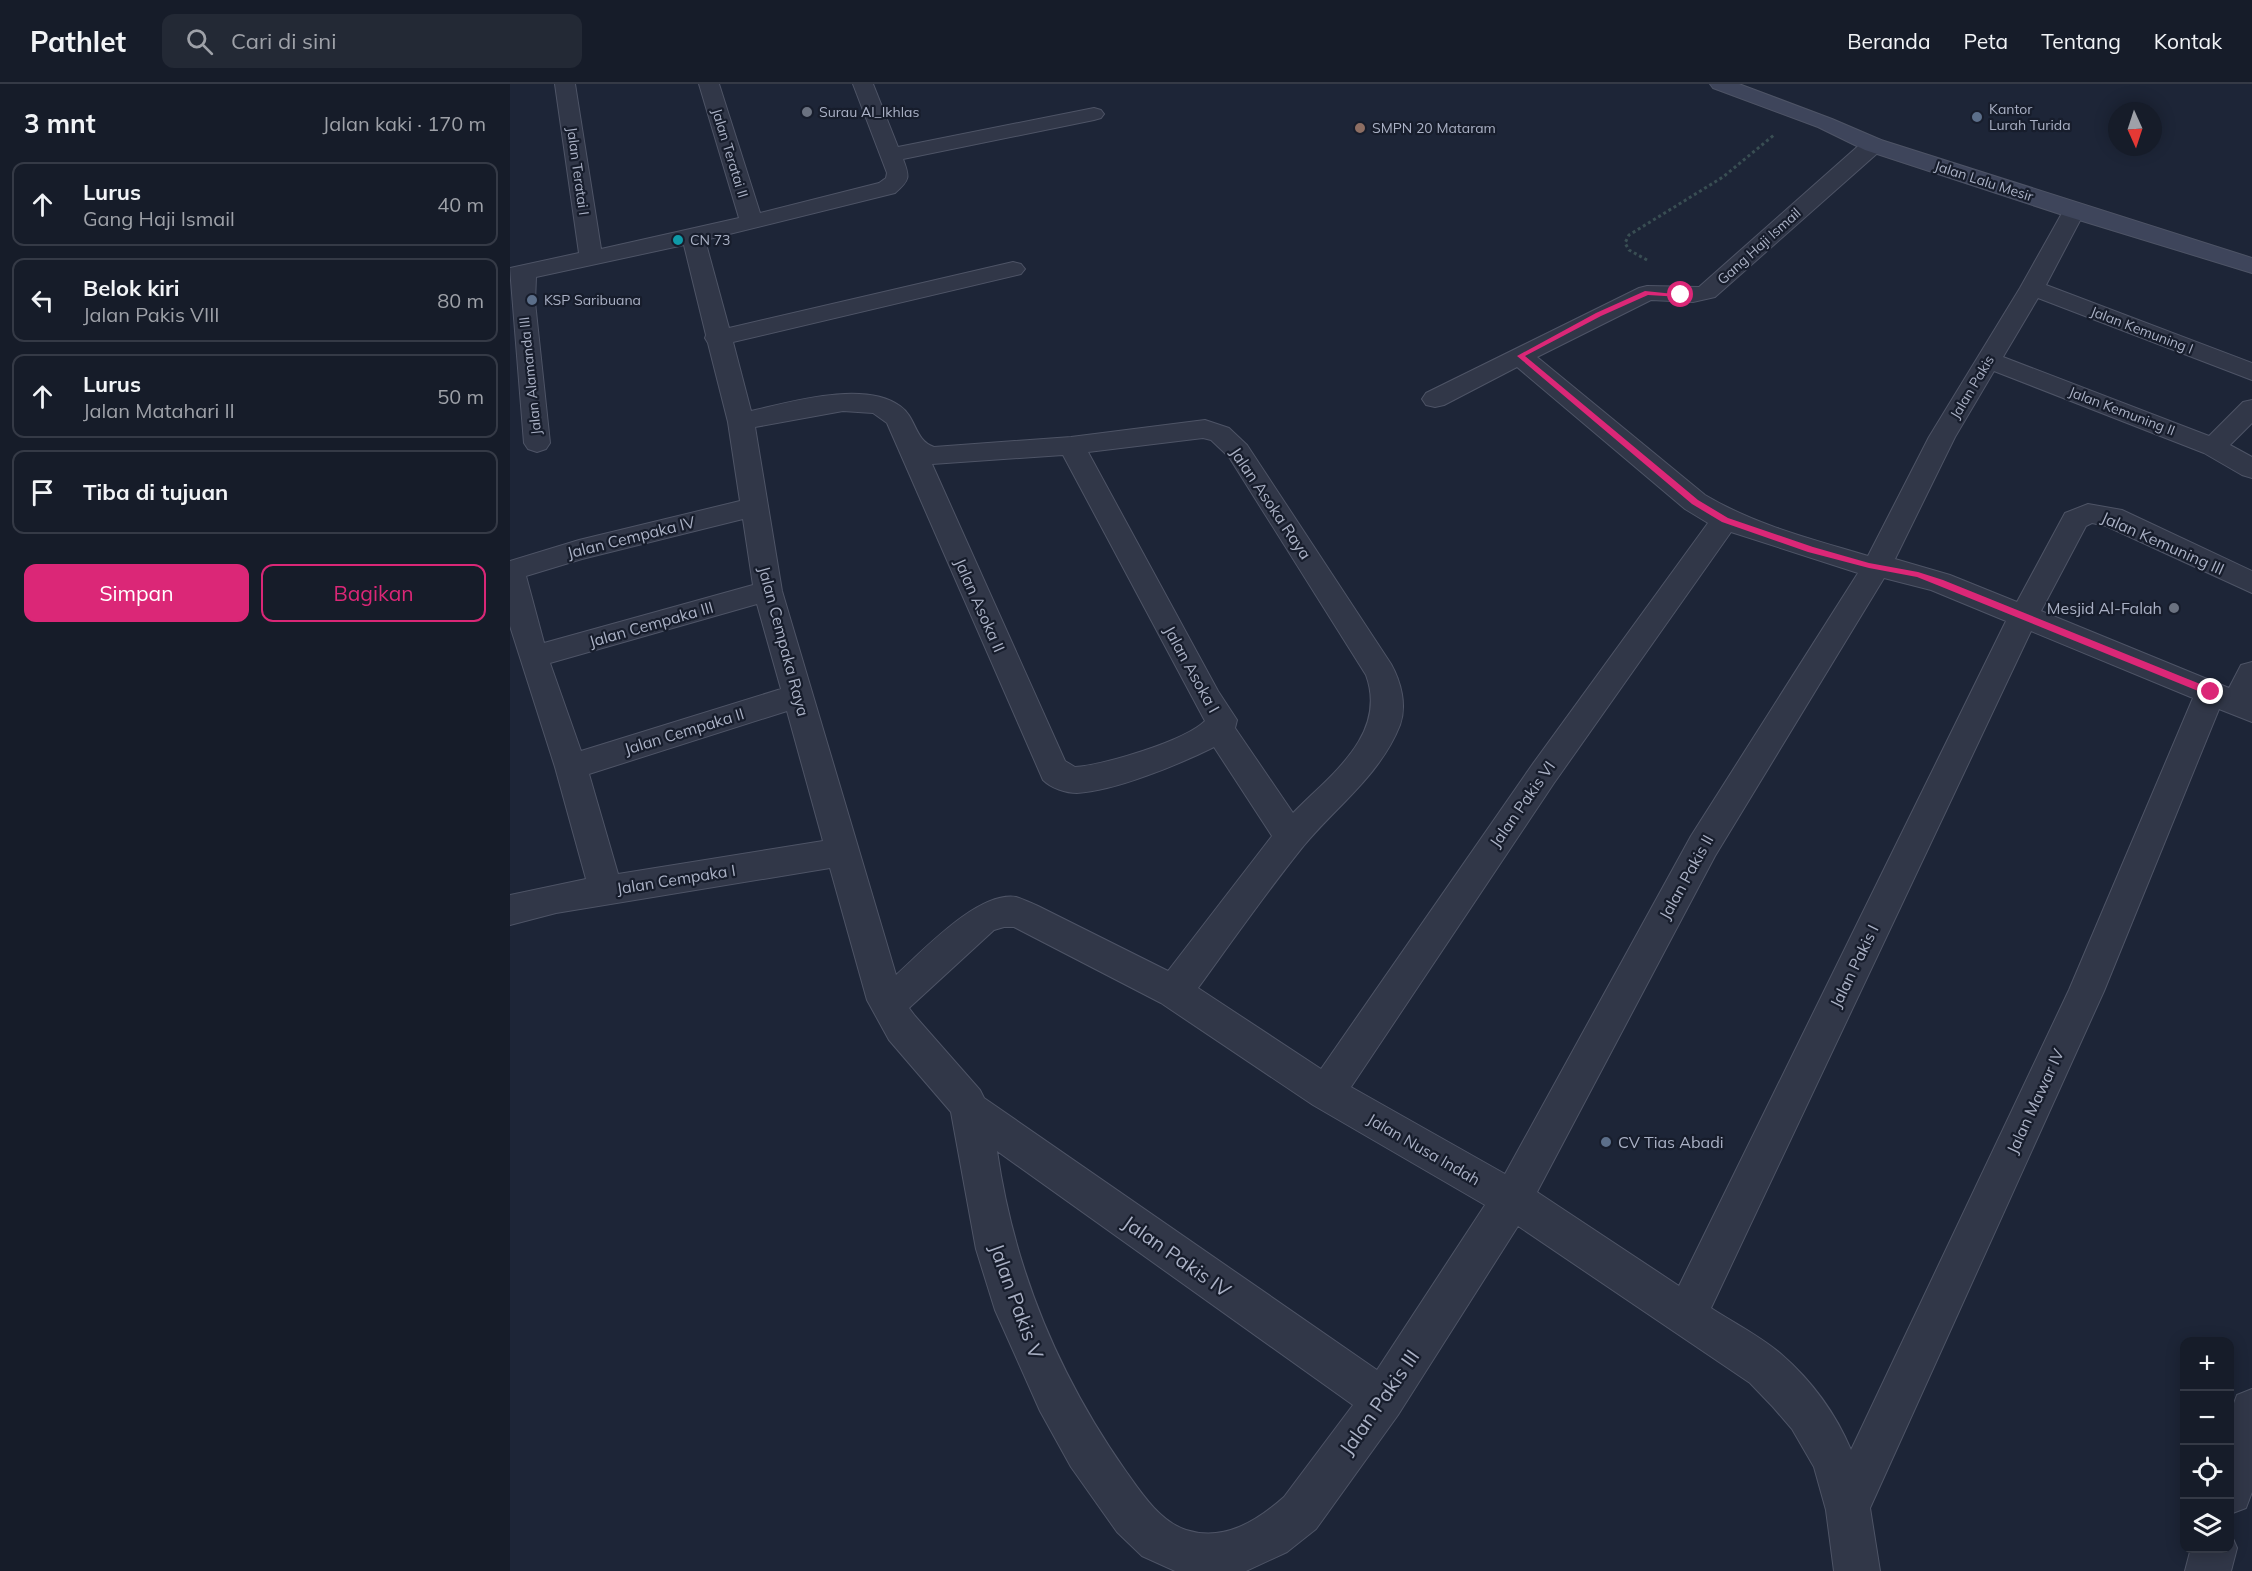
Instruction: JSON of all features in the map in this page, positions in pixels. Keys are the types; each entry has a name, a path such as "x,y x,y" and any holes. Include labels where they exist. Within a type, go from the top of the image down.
{"street":[{"name":"Jalan Teratai I","path":"566,84 591,258"},
{"name":"Jalan Teratai II","path":"709,84 752,222"},
{"name":"Jalan Lalu Mesir","path":"1720,84 1873,145 2252,266"},
{"path":"517,274 752,222 879,191 894,184 894,164 869,85"},
{"path":"894,164 1094,114"},
{"name":"Gang Haji Ismail","path":"1435,399 1647,293 1693,296 1707,292 1873,145"},
{"name":"Jalan Pakis","path":"1877,566 1942,437 2032,288 2074,211"},
{"name":"Jalan Cempaka Raya","path":"693,236 717,338 741,422 768,591 887,1005"},
{"path":"717,338 1013,269"},
{"name":"Jalan Alamanda III","path":"517,274 523,302 520,368 537,443"},
{"name":"Jalan Kemuning I","path":"2032,288 2252,372"},
{"path":"1520,356 1695,502 1725,520 1869,566 1940,582 2233,702"},
{"name":"Jalan Kemuning II","path":"1988,360 2213,447 2252,470"},
{"path":"741,422 844,402 870,401 884,406 894,414 911,447"},
{"path":"2213,447 2252,408"},
{"name":"Jalan Asoka Raya","path":"911,447 921,453 941,457 1071,446 1183,430 1205,429 1226,438 1238,451 1380,672 1387,688 1384,725 1367,755 1291,837 1174,992"},
{"name":"Jalan Asoka I","path":"1050,764 1061,777 1081,780 1163,756 1205,739 1219,729 1221,720 1207,699 1071,446"},
{"name":"Jalan Asoka II","path":"911,447 1050,764"},
{"name":"Jalan Cempaka IV","path":"510,571 579,550 753,507"},
{"name":"Jalan Kemuning III","path":"2023,617 2075,520 2088,513 2112,517 2252,583"},
{"name":"Jalan Pakis VI","path":"1326,1093 1543,774 1725,520"},
{"name":"Jalan Pakis II","path":"1512,1199 1703,846 1877,566"},
{"path":"510,571 533,657 571,767 606,890"},
{"name":"Jalan Cempaka III","path":"533,657 768,591"},
{"name":"Jalan Pakis I","path":"1686,1316 2023,617"},
{"name":"Jalan Mawar IV","path":"1849,1504 2086,991 2233,702 2252,673"},
{"name":"Jalan Cempaka II","path":"571,767 797,696"},
{"path":"1219,729 1291,837"},
{"name":"Jalan Cempaka I","path":"515,900 606,890 843,852"},
{"name":"Jalan Nusa Indah","path":"887,1005 982,920 993,914 1011,912 1026,916 1174,992 1326,1093 1512,1199 1765,1368 1788,1389 1809,1414 1826,1442 1849,1504 1857,1571"},
{"name":"Jalan Pakis V","path":"887,1005 902,1028 928,1059 963,1095 971,1111 982,1184 996,1249 1018,1314 1052,1390 1083,1446 1139,1526 1170,1547 1205,1557"},
{"name":"Jalan Pakis IV","path":"971,1111 1383,1400"},
{"name":"Jalan Pakis III","path":"1205,1557 1247,1550 1267,1540 1300,1513 1383,1400 1512,1199"},
{"path":"2234,1474 2252,1410"},
{"path":"2208,1571 2213,1553"}],"path":[{"path":"1648,260 1627,248 1625,243 1629,235 1721,178 1758,151 1796,114"}],"place":[{"name":"Surau Al_Ikhlas","path":"807,112"},
{"name":"Kantor Lurah Turida","path":"1977,117"},
{"name":"SMPN 20 Mataram","path":"1360,128"},
{"name":"CN 73","path":"678,240"},
{"name":"KSP Saribuana","path":"532,300"},
{"name":"Mesjid Al-Falah","path":"2174,608"},
{"name":"CV Tias Abadi","path":"1606,1142"}],"route":[{"path":"1681,295 1647,293 1620,304 1520,356 1695,502 1725,520 1781,540 1869,566 1894,569 1940,582 2211,692"}]}
